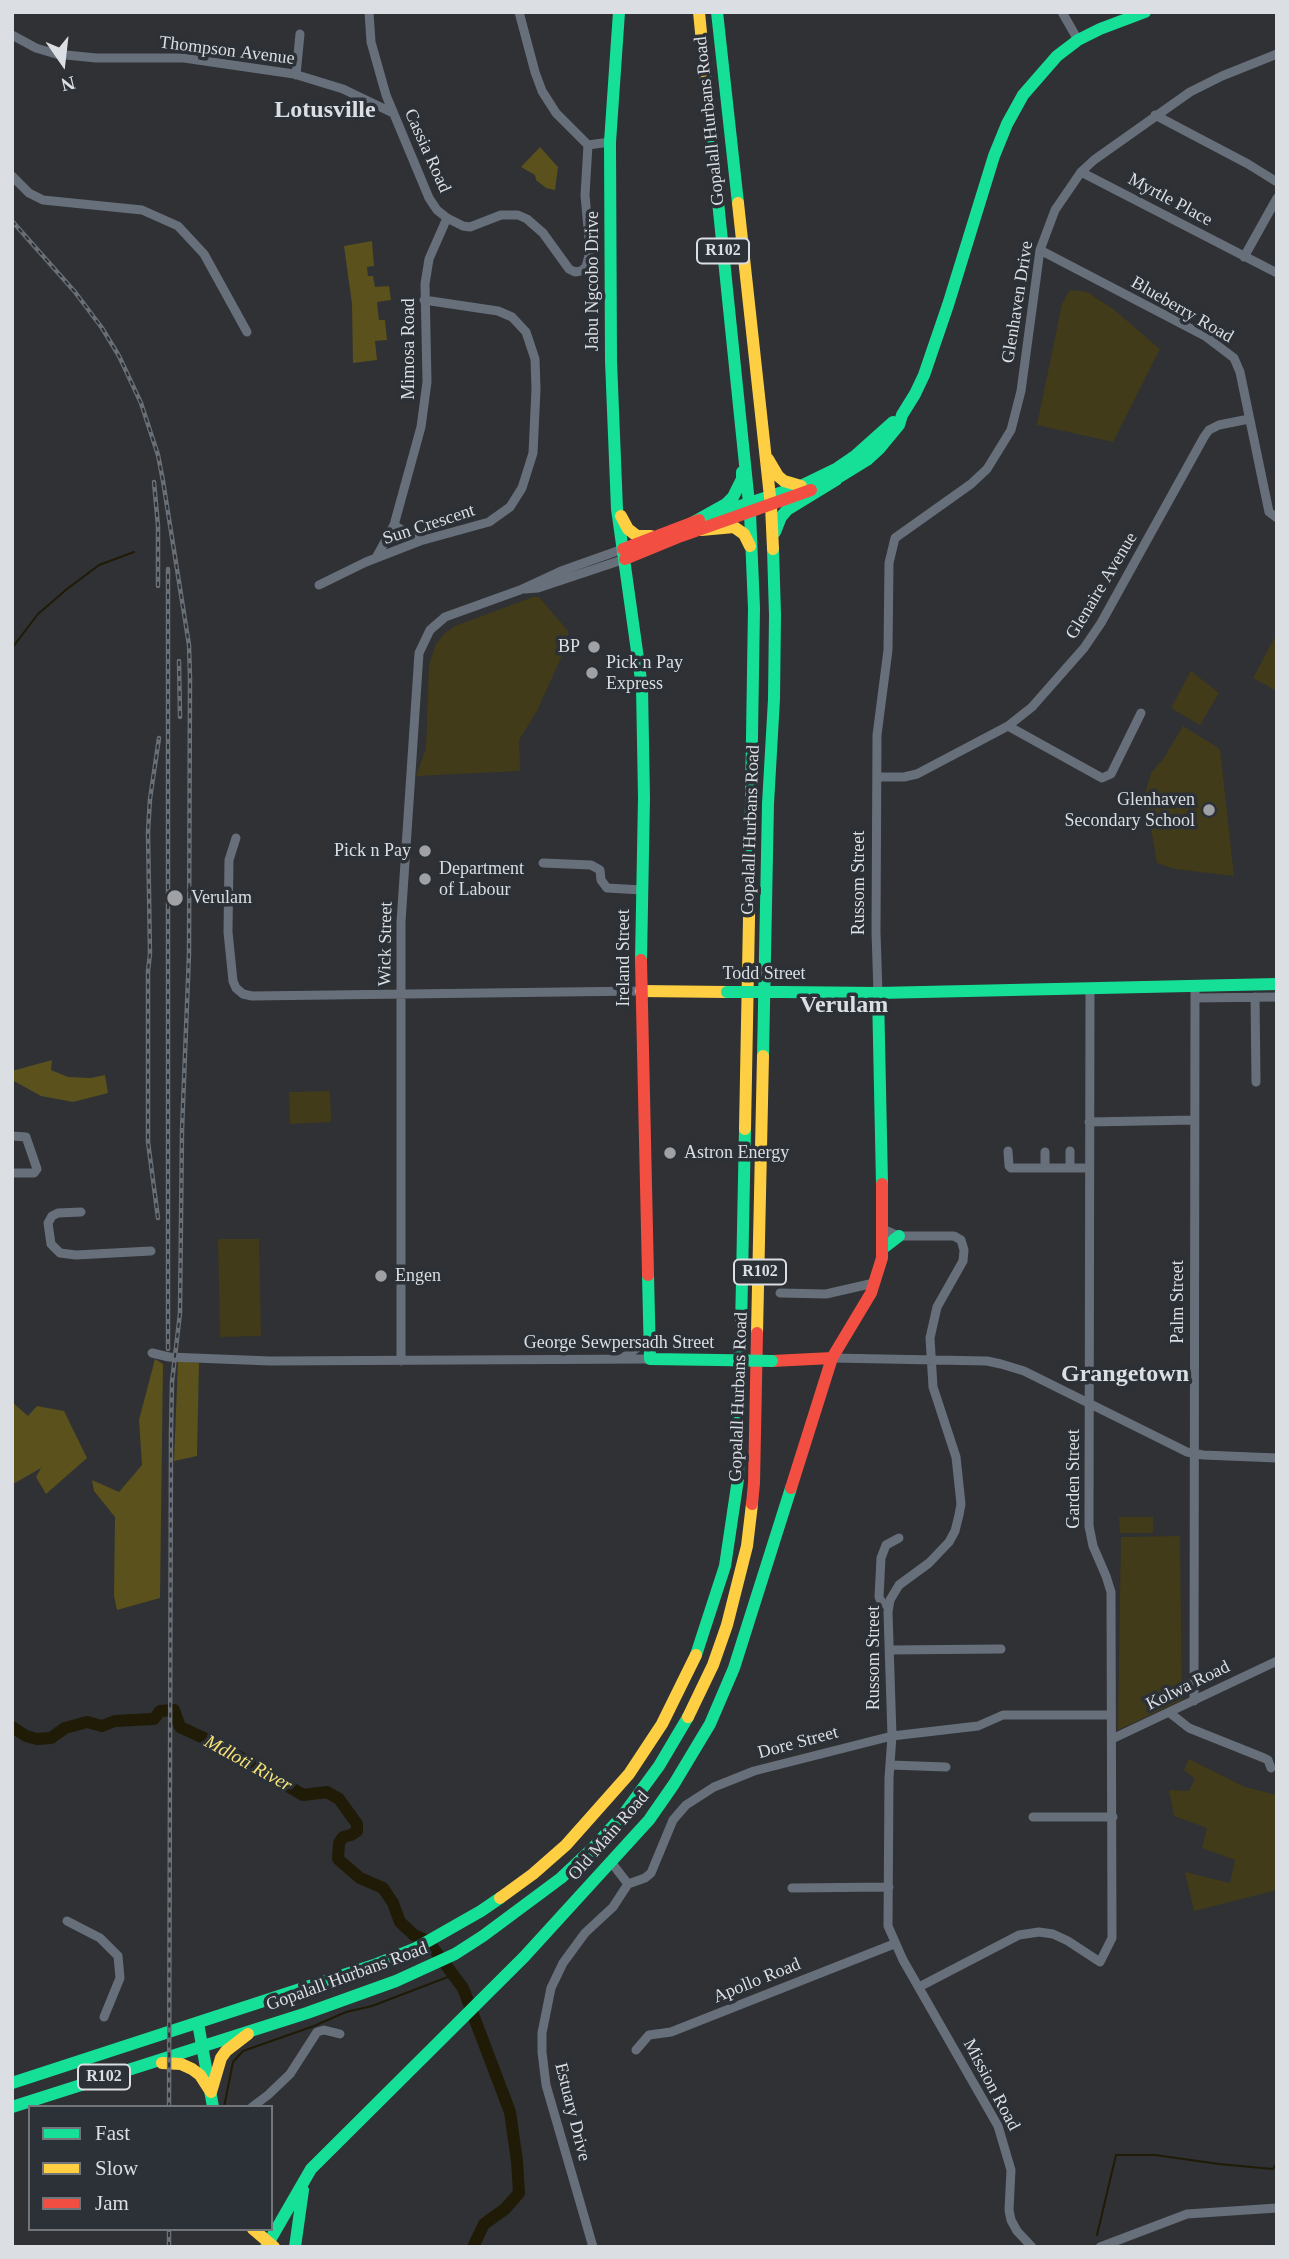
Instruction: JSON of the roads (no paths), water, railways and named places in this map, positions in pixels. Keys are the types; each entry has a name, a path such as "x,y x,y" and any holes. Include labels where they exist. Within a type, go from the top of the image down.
{"main road":[{"name":"Jabu Ngcobo Drive","path":"619,12 610,142 611,361 617,509 624,554"},
{"name":"Gopalall Hurbans Road","path":"12,2083 334,1980 416,1948 481,1912 533,1874 566,1845 607,1801 634,1766 662,1724 697,1653 716,1599 727,1557 738,1479 754,608 749,508 699,12"},
{"name":"Gopalall Hurbans Road","path":"12,2107 357,1994 426,1968 483,1936 542,1894 570,1870 623,1815 682,1730 713,1665 727,1625 742,1570 754,1483 768,803 774,699 775,615 770,501 717,12"},
{"path":"773,541 781,517 787,510 867,460 899,425 924,375 994,156 1007,124 1023,96 1057,56 1079,40 1145,12"},
{"path":"770,501 836,469 902,415"},
{"path":"624,554 681,536 733,497 742,479 741,431"},
{"path":"765,454 778,477 801,486"},
{"path":"617,509 628,529 641,538 697,526 836,481"},
{"path":"697,526 731,527 744,534 751,547"},
{"path":"624,554 659,535"},
{"name":"Ireland Street","path":"624,554 642,687 644,798 641,992 650,1359"},
{"name":"Todd Street","path":"641,992 878,993 1090,989 1195,992 1277,984"},
{"name":"Russom Street","path":"832,1358 871,1293 882,1258 878,993"},
{"path":"882,1249 899,1236"},
{"name":"George Sewpersadh Street","path":"650,1359 772,1361 832,1358"},
{"name":"Old Main Road","path":"270,2245 304,2179 319,2160 510,1970 649,1819 674,1784 710,1724 734,1668 832,1358"},
{"path":"198,2023 213,2105"},
{"path":"211,2092 221,2058 255,2029"},
{"path":"153,2062 181,2064 192,2068 211,2092"},
{"path":"295,2247 304,2179"},
{"path":"255,2231 270,2245"}],"street":[{"name":"Cassia Road","path":"369,12 374,53 393,113 429,198 447,218 470,227 501,215 518,215 543,233 569,270 581,271 586,267 590,251 585,195 588,145"},
{"path":"519,12 534,72 556,113 588,145 610,142"},
{"path":"1062,12 1079,40"},
{"path":"296,75 300,34"},
{"name":"Thompson Avenue","path":"12,35 36,48 56,54 105,58 184,58 267,69 343,89 393,113"},
{"name":"Glenhaven Drive","path":"895,538 987,470 1011,430 1021,391 1040,250 1055,210 1081,172 1190,92 1277,54"},
{"path":"1155,116 1277,182"},
{"name":"Myrtle Place","path":"1081,172 1277,273"},
{"path":"12,176 29,193 43,200 142,209 177,226 204,254 247,332"},
{"path":"1244,257 1277,198"},
{"name":"Mimosa Road","path":"376,558 394,524 425,403 427,359 424,300 429,259 447,218"},
{"name":"Blueberry Road","path":"1040,250 1205,336 1234,358 1240,372 1269,512 1277,518"},
{"name":"Sun Crescent","path":"319,585 420,541 489,522 514,502 522,488 533,453 536,389 535,359 526,332 512,317 488,309 424,300"},
{"name":"Glenaire Avenue","path":"877,777 917,774 1008,726 1032,707 1084,648 1101,624 1209,430 1219,425 1250,419"},
{"path":"394,524 420,541"},
{"name":"Russom Street","path":"878,993 877,735 888,650 889,563 895,538"},
{"name":"Wick Street","path":"401,1362 401,922 419,653 430,630 445,617 520,590 538,588 624,554"},
{"path":"1008,726 1102,778 1111,774 1141,713"},
{"name":"Todd Street","path":"236,838 229,860 228,932 236,988 243,994 641,992"},
{"path":"543,863 591,865 600,870 606,887 642,890"},
{"name":"Garden Street","path":"919,1987 1000,1944 1028,1933 1053,1934 1100,1962 1112,1938 1111,1592 1090,1537 1090,989"},
{"path":"1195,992 1277,997"},
{"name":"Palm Street","path":"1194,1701 1195,992"},
{"path":"1255,997 1256,1082"},
{"path":"1088,1122 1195,1121"},
{"path":"12,1136 26,1137 37,1169 34,1173 13,1172"},
{"path":"1008,1151 1010,1168 1089,1168"},
{"path":"1070,1151 1070,1168"},
{"path":"1045,1152 1045,1168"},
{"path":"81,1212 65,1212 52,1216 47,1229 55,1250 76,1255 151,1251"},
{"name":"Russom Street","path":"883,1229 899,1236 954,1236 963,1244 962,1261 941,1298 934,1315 930,1338 930,1362 937,1402 956,1457 961,1504 959,1515 955,1531 941,1552 896,1590 889,1606 892,1736 888,1926 894,1944"},
{"path":"780,1293 826,1294 874,1283"},
{"path":"618,1360 649,1339"},
{"name":"George Sewpersadh Street","path":"152,1353 169,1357 270,1361 650,1359"},
{"name":"George Sewpersadh Street","path":"832,1358 930,1362 987,1361 1010,1366 1089,1401 1177,1448 1194,1454 1277,1458"},
{"path":"889,1606 882,1603 880,1598 882,1551 890,1542 899,1538"},
{"path":"880,1586 896,1590"},
{"path":"889,1650 1001,1649"},
{"name":"Kolwa Road","path":"1112,1739 1277,1661"},
{"path":"1267,1665 1269,1670 1277,1671"},
{"path":"1170,1713 1189,1728 1264,1758 1271,1768"},
{"name":"Dore Street","path":"628,1884 651,1873 670,1826 677,1813 686,1805 715,1787 775,1765 892,1736 978,1726 1003,1715 1110,1715"},
{"path":"890,1765 946,1767"},
{"path":"1033,1817 1113,1817"},
{"path":"611,1862 628,1884"},
{"name":"Estuary Drive","path":"593,2247 546,2085 542,2033 551,1988 563,1963 579,1940 613,1906 628,1884"},
{"path":"792,1888 889,1888"},
{"path":"67,1921 108,1944 118,1956 120,1967 117,1987 104,2017"},
{"name":"Mission Road","path":"894,1944 998,2126 1011,2170 1011,2220 1032,2247"},
{"name":"Apollo Road","path":"636,2050 649,2035 671,2032 894,1944"},
{"path":"255,2105 290,2074 320,2030 340,2034"},
{"path":"1100,2247 1187,2214 1277,2208"}],"waterway":[{"path":"12,648 38,614 67,589 99,565 134,552"},
{"name":"Mdloti River","path":"12,1727 26,1736 37,1739 51,1738 65,1728 87,1722 102,1726 115,1721 154,1719 160,1711 174,1710 180,1727 221,1746 303,1795 327,1792 339,1799 357,1824 357,1831 343,1837 339,1843 338,1859 360,1878 383,1888 393,1903 400,1922 414,1935 428,1941 463,1988 510,2112 519,2193 505,2209 484,2224 473,2247"},
{"path":"224,2105 233,2062 243,2051 453,1975"},
{"path":"1097,2235 1116,2155 1155,2155 1273,2169 1277,2163"}],"railway":[{"path":"12,221 75,292 102,328 119,356 141,403 158,455 189,645 189,954 182,1130 180,1313 172,1382 171,1431 169,2105"},
{"path":"154,482 158,526 158,586"},
{"path":"168,569 168,1349"},
{"path":"179,661 180,717"},
{"path":"158,1218 148,1142 148,832 159,738"},
{"path":"169,2231 169,2247"}],"place":[{"name":"BP","path":"594,647"},
{"name":"Pick n Pay Express","path":"592,673"},
{"name":"Glenhaven Secondary School","path":"1209,810"},
{"name":"Pick n Pay","path":"425,851"},
{"name":"Department of Labour","path":"425,879"},
{"name":"Verulam","path":"175,898"},
{"name":"Astron Energy","path":"670,1153"},
{"name":"Engen","path":"381,1276"}],"district":[{"name":"Lotusville","path":"325,111"},
{"name":"Verulam","path":"844,1006"},
{"name":"Grangetown","path":"1125,1375"}]}
